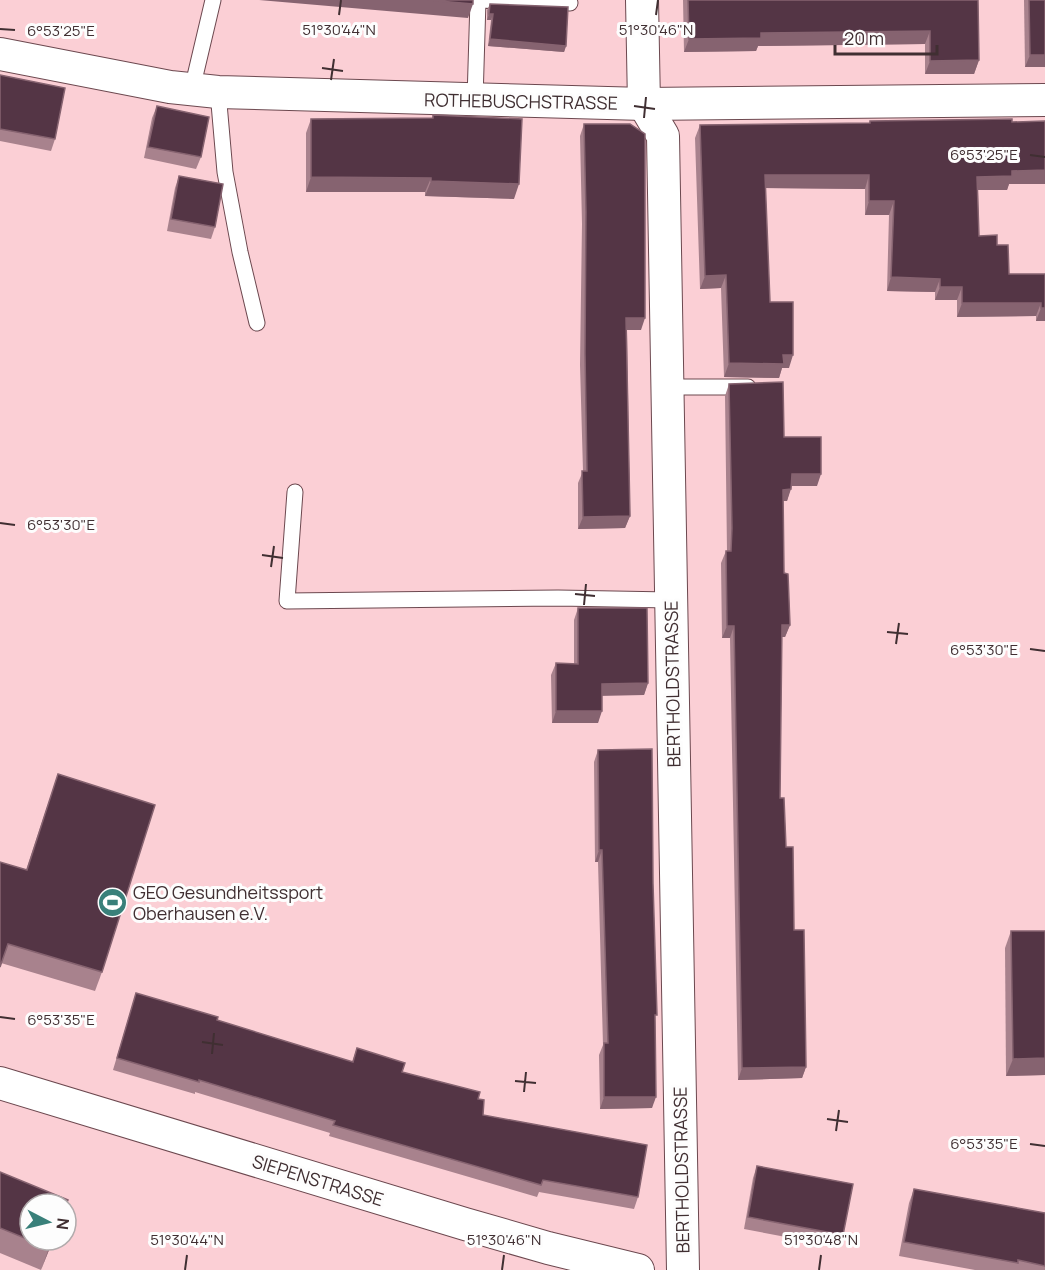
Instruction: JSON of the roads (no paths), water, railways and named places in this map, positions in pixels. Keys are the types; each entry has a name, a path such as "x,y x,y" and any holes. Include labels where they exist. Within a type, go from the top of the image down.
{"street":[{"path":"642,0 644,104"},
{"name":"ROTHEBUSCHSTRASSE","path":"0,54 205,91 644,104 1045,100"},
{"name":"BERTHOLDSTRASSE","path":"644,104 663,136 683,1270"},
{"name":"SIEPENSTRASSE","path":"0,1083 465,1224 548,1248 638,1270"}],"lane":[{"path":"213,0 205,91 225,172 240,252 257,323"},
{"path":"475,100 478,0 570,3"},
{"path":"666,387 762,387"},
{"path":"295,492 286,601 546,598 670,600"}],"place":[{"name":"GEO Gesundheitssport Oberhausen e.V.","path":"112,902"}]}
